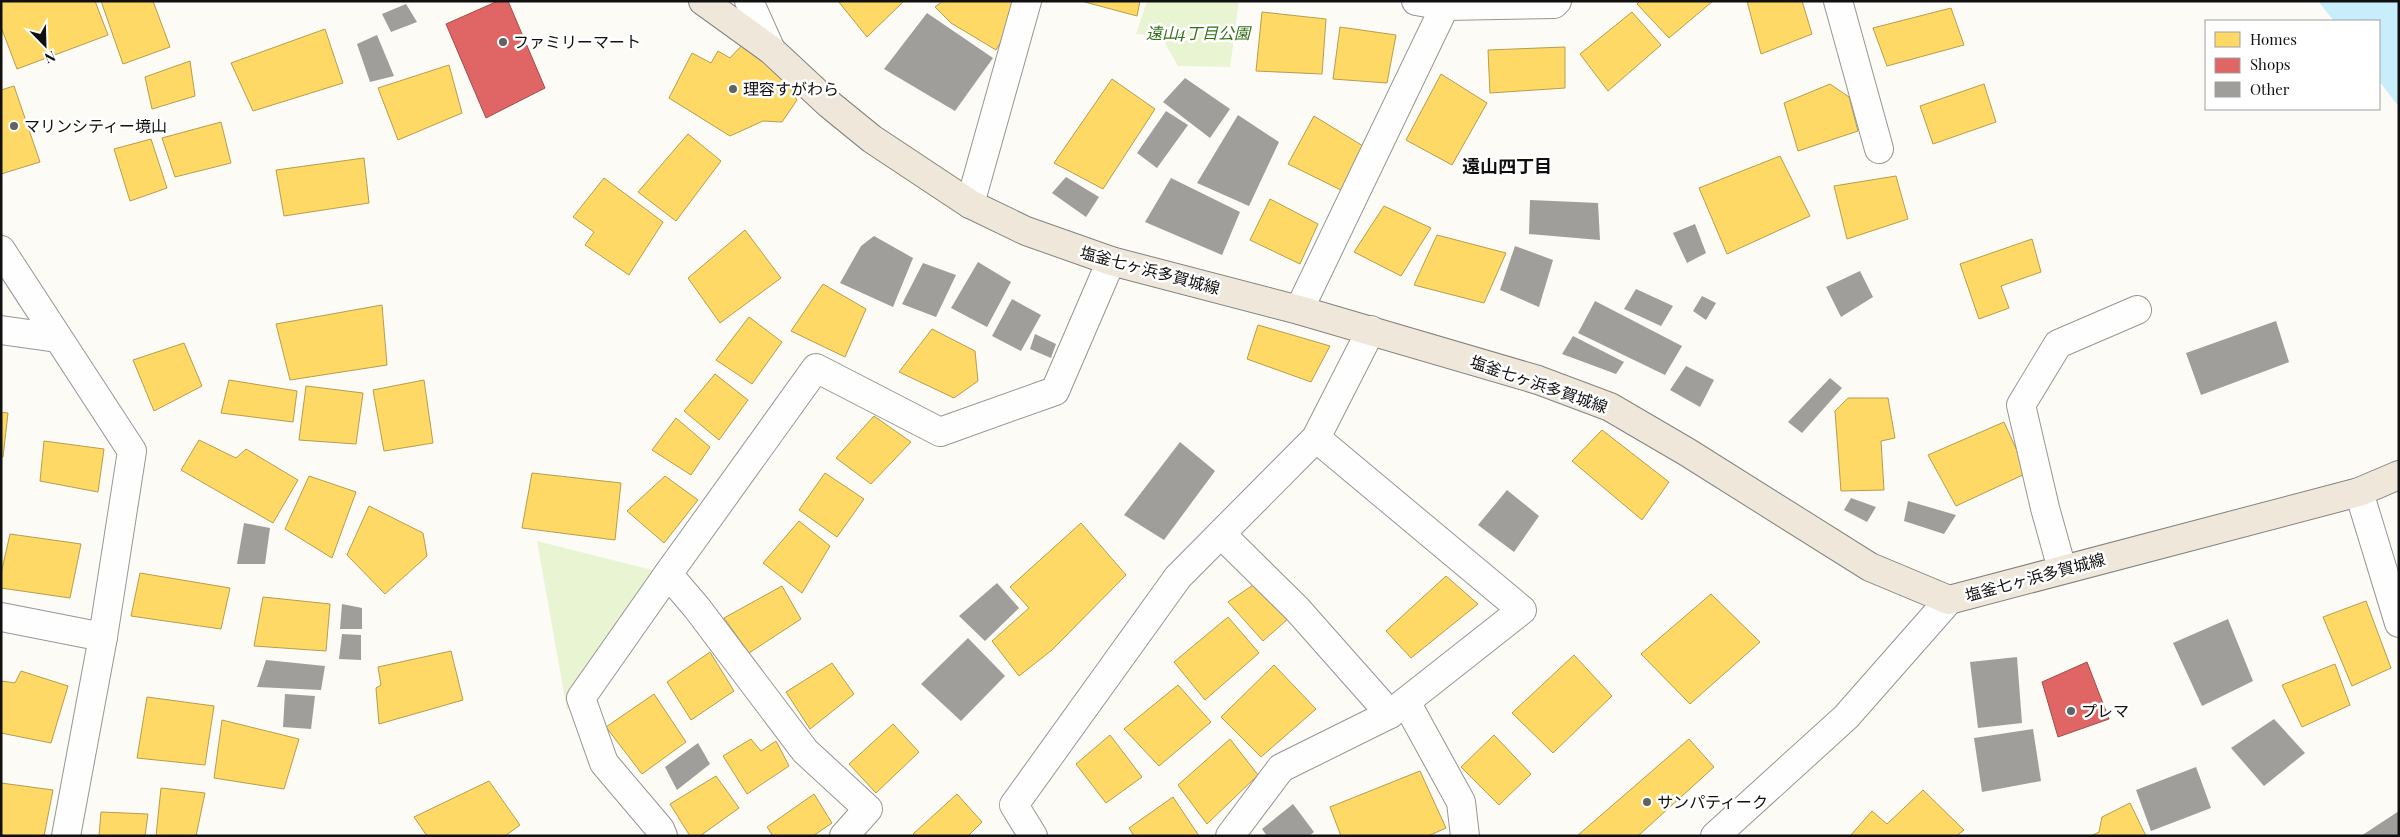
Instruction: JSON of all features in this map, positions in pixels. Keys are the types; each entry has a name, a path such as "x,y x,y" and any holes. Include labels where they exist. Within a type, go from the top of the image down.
{"main road":[{"name":"塩釜七ヶ浜多賀城線","path":"703,1 771,50 829,104 872,139 970,204 1026,231 1110,261 1371,330 1538,380 1610,407 1687,452 1870,567 1949,600 2359,492 2399,475"}],"street":[{"path":"749,1 771,50"},
{"path":"970,204 1027,1"},
{"path":"1416,1 1444,6 1554,4 1557,1"},
{"path":"1838,1 1879,149"},
{"path":"1298,310 1444,6"},
{"path":"1,250 132,451 103,637 66,836"},
{"path":"663,836 660,829 604,763 580,698 816,368 940,432 1055,391 1110,261"},
{"path":"2062,569 2045,508 2021,405 2058,344 2137,310"},
{"path":"1,330 57,338"},
{"path":"1033,836 1014,805 1178,577 1316,438 1371,330"},
{"path":"1230,836 1282,768 1398,708 1522,610 1316,438"},
{"path":"2359,492 2399,623"},
{"path":"1221,534 1398,708 1461,802 1465,836"},
{"path":"668,574 703,616 805,751 868,809 844,836"},
{"path":"1715,836 1846,717 1949,600"},
{"path":"1,617 103,637"}],"green space":[{"name":"遠山4丁目公園","path":"1147,1 1239,1 1230,67 1178,66 1161,36 1136,34"},
{"path":"537,541 668,574 567,710"}],"water":[{"path":"2318,1 2399,1 2399,107 2380,82 2380,20 2333,20"}],"building: Homes":[{"path":"1,1 95,1 108,35 17,69 1,27"},
{"path":"101,1 153,1 170,47 123,64"},
{"path":"838,1 904,1 867,37"},
{"path":"943,1 1014,1 1016,16 996,50 951,23 935,7"},
{"path":"1081,1 1140,1 1137,16"},
{"path":"1640,1 1713,1 1669,38 1637,4"},
{"path":"1747,1 1802,1 1812,34 1761,54"},
{"path":"1951,8 1964,45 1887,66 1873,28"},
{"path":"1262,12 1326,19 1322,74 1256,71"},
{"path":"1632,12 1661,45 1608,91 1580,54"},
{"path":"1340,27 1396,35 1387,83 1333,79"},
{"path":"325,29 343,83 253,111 231,63"},
{"path":"744,43 774,60 797,100 782,122 763,121 730,136 669,98 692,53 711,63 718,51 730,58"},
{"path":"1565,47 1565,88 1490,93 1488,50"},
{"path":"190,61 195,96 152,109 145,77"},
{"path":"449,65 462,113 398,140 378,88"},
{"path":"1441,74 1487,103 1452,165 1406,140"},
{"path":"1112,79 1155,109 1103,189 1054,163"},
{"path":"1830,84 1849,97 1858,131 1798,151 1784,103"},
{"path":"1984,84 1996,122 1933,144 1920,106"},
{"name":"マリンシティー境山","path":"14,86 40,162 1,174 1,90"},
{"path":"1314,116 1363,146 1341,190 1288,164"},
{"path":"221,122 231,163 175,177 162,138"},
{"path":"688,134 721,161 676,221 638,192"},
{"path":"151,139 167,188 130,201 114,149"},
{"path":"1780,156 1810,216 1727,254 1699,188"},
{"path":"364,158 369,203 284,216 276,170"},
{"path":"1896,176 1908,219 1847,239 1834,186"},
{"path":"604,178 663,222 629,275 585,245 594,232 573,217"},
{"path":"1270,199 1318,224 1300,264 1250,240"},
{"path":"1384,206 1431,228 1401,276 1354,252"},
{"path":"745,230 781,278 720,323 688,278"},
{"path":"1437,235 1506,253 1484,303 1414,285"},
{"path":"2032,239 2041,272 2001,286 2009,308 1979,319 1960,264"},
{"path":"823,284 866,309 845,357 791,331"},
{"path":"382,305 387,365 290,380 276,324"},
{"path":"749,317 782,342 752,384 716,360"},
{"path":"1258,325 1330,346 1311,382 1247,359"},
{"path":"932,329 975,351 978,381 954,398 899,372"},
{"path":"184,343 202,386 154,411 133,360"},
{"path":"715,374 748,400 719,440 684,411"},
{"path":"229,380 297,391 293,422 221,413"},
{"path":"424,380 433,443 384,451 373,390"},
{"path":"306,386 363,393 356,444 299,440"},
{"path":"1848,398 1888,398 1895,438 1881,441 1884,490 1841,491 1835,411"},
{"path":"1,412 8,413 3,457 1,457"},
{"path":"874,416 911,442 871,484 836,458"},
{"path":"676,418 710,447 691,475 652,450"},
{"path":"2004,422 2027,473 1956,506 1928,455"},
{"path":"1602,430 1669,482 1642,520 1572,461"},
{"path":"199,440 236,458 246,449 298,480 273,523 181,470"},
{"path":"44,441 104,449 98,492 40,481"},
{"path":"532,473 621,483 615,540 522,528"},
{"path":"825,473 864,499 837,537 799,510"},
{"path":"309,476 356,492 332,558 285,529"},
{"path":"665,476 698,500 664,543 627,511"},
{"path":"369,506 423,533 427,556 385,594 347,555"},
{"path":"799,521 830,546 802,593 763,563"},
{"path":"1081,523 1126,575 1052,650 1019,676 992,641 1029,608 1010,587"},
{"path":"10,534 81,544 70,598 1,588 1,574"},
{"path":"140,573 230,588 221,629 131,616"},
{"path":"1446,576 1478,604 1411,658 1386,631"},
{"path":"1256,583 1289,618 1263,641 1228,602"},
{"path":"782,586 801,619 749,653 724,618"},
{"path":"1711,594 1760,642 1690,704 1641,654"},
{"path":"263,597 330,604 326,651 254,646"},
{"path":"2366,601 2391,668 2352,686 2323,617"},
{"path":"1228,617 1259,653 1205,700 1174,662"},
{"path":"451,651 463,700 379,724 376,688 381,685 378,667"},
{"path":"710,652 734,691 691,720 667,682"},
{"path":"1574,655 1612,696 1553,753 1512,713"},
{"path":"832,663 854,694 810,729 786,692"},
{"path":"2335,664 2350,705 2302,727 2282,685"},
{"path":"1274,665 1316,709 1261,757 1221,717"},
{"path":"21,671 68,686 51,743 1,733 1,681 15,683"},
{"path":"1178,685 1211,722 1159,766 1124,729"},
{"path":"654,694 686,742 642,774 606,727"},
{"path":"147,697 214,706 205,765 137,758"},
{"path":"222,720 299,739 284,789 214,778"},
{"path":"893,724 919,752 876,793 849,764"},
{"path":"1110,735 1142,777 1106,803 1076,764"},
{"path":"1494,735 1531,774 1499,805 1461,767"},
{"path":"751,739 761,751 776,741 789,766 747,794 723,756"},
{"path":"1230,739 1258,775 1207,824 1178,785"},
{"name":"サンパティーク","path":"1689,739 1714,767 1638,836 1577,836"},
{"path":"1420,771 1446,828 1428,836 1341,836 1330,807"},
{"path":"716,776 739,808 700,836 690,836 670,804"},
{"path":"489,781 520,825 505,836 427,836 414,817"},
{"path":"1,783 53,790 44,836 1,836"},
{"path":"161,788 205,793 196,836 156,836"},
{"path":"1923,790 1964,830 1956,836 1850,836 1872,811 1887,824"},
{"path":"814,794 832,823 813,836 773,836 767,827"},
{"path":"957,794 982,822 968,836 915,836 913,834"},
{"path":"1173,797 1199,836 1134,836 1129,828"},
{"path":"2130,803 2146,836 2091,836 2099,832 2102,817"},
{"path":"101,812 148,814 145,836 99,836"}],"building: Shops":[{"path":"498,1 508,1 545,88 486,118 446,24"},
{"path":"2087,662 2109,719 2058,737 2042,682"}],"building: Other":[{"path":"406,4 417,22 391,32 382,14"},
{"path":"927,13 993,58 955,111 884,69"},
{"path":"377,35 394,76 370,82 357,44"},
{"path":"1185,78 1230,109 1210,138 1163,102"},
{"path":"1166,111 1188,125 1157,168 1137,153"},
{"path":"1238,115 1279,142 1249,206 1197,183"},
{"path":"1066,177 1099,197 1086,217 1052,193"},
{"path":"1171,178 1240,212 1222,255 1145,222"},
{"path":"1530,200 1598,203 1600,240 1529,234"},
{"path":"1695,224 1706,253 1687,263 1673,233"},
{"path":"874,236 913,258 893,307 840,283 861,246"},
{"path":"1515,246 1553,260 1539,307 1500,290"},
{"path":"978,262 1011,282 987,327 951,308"},
{"path":"923,263 956,275 936,317 902,304"},
{"path":"1860,271 1873,297 1841,317 1826,287"},
{"path":"1636,289 1673,306 1661,326 1624,309"},
{"path":"1702,296 1716,303 1706,320 1693,311"},
{"path":"1012,299 1041,315 1021,351 992,336"},
{"path":"1595,301 1682,346 1665,375 1578,333"},
{"path":"2276,321 2289,362 2201,395 2186,353"},
{"path":"1035,334 1056,344 1051,358 1030,349"},
{"path":"1573,336 1624,362 1616,374 1562,354"},
{"path":"1686,366 1714,380 1700,407 1670,390"},
{"path":"1830,378 1842,388 1802,433 1788,422"},
{"path":"1180,442 1215,471 1164,540 1124,515"},
{"path":"1507,490 1539,516 1514,552 1478,525"},
{"path":"1851,498 1876,507 1867,522 1844,510"},
{"path":"1908,501 1956,515 1944,534 1904,521"},
{"path":"244,523 270,528 265,564 237,564"},
{"path":"997,583 1019,608 985,641 959,616"},
{"path":"342,604 362,608 362,629 340,629"},
{"path":"2228,619 2253,681 2202,706 2173,643"},
{"path":"342,634 361,635 361,660 339,659"},
{"path":"968,638 1005,676 961,721 921,684"},
{"path":"2017,657 2022,723 1978,728 1970,662"},
{"path":"266,660 325,666 321,690 257,687"},
{"path":"285,694 315,696 311,729 283,727"},
{"path":"2274,719 2305,753 2264,786 2231,748"},
{"path":"2033,729 2041,781 1982,792 1974,738"},
{"path":"698,743 710,764 677,790 665,767"},
{"path":"2196,767 2211,808 2151,831 2136,790"},
{"path":"1293,804 1314,832 1309,836 1267,836 1262,829"},
{"path":"2399,811 2399,836 2361,836"}],"place":[{"name":"ファミリーマート","path":"503,42"},
{"name":"理容すがわら","path":"733,89"},
{"name":"マリンシティー境山","path":"14,126"},
{"name":"プレマ","path":"2071,711"},
{"name":"サンパティーク","path":"1647,802"}],"district":[{"name":"遠山四丁目","path":"1507,167"}]}
